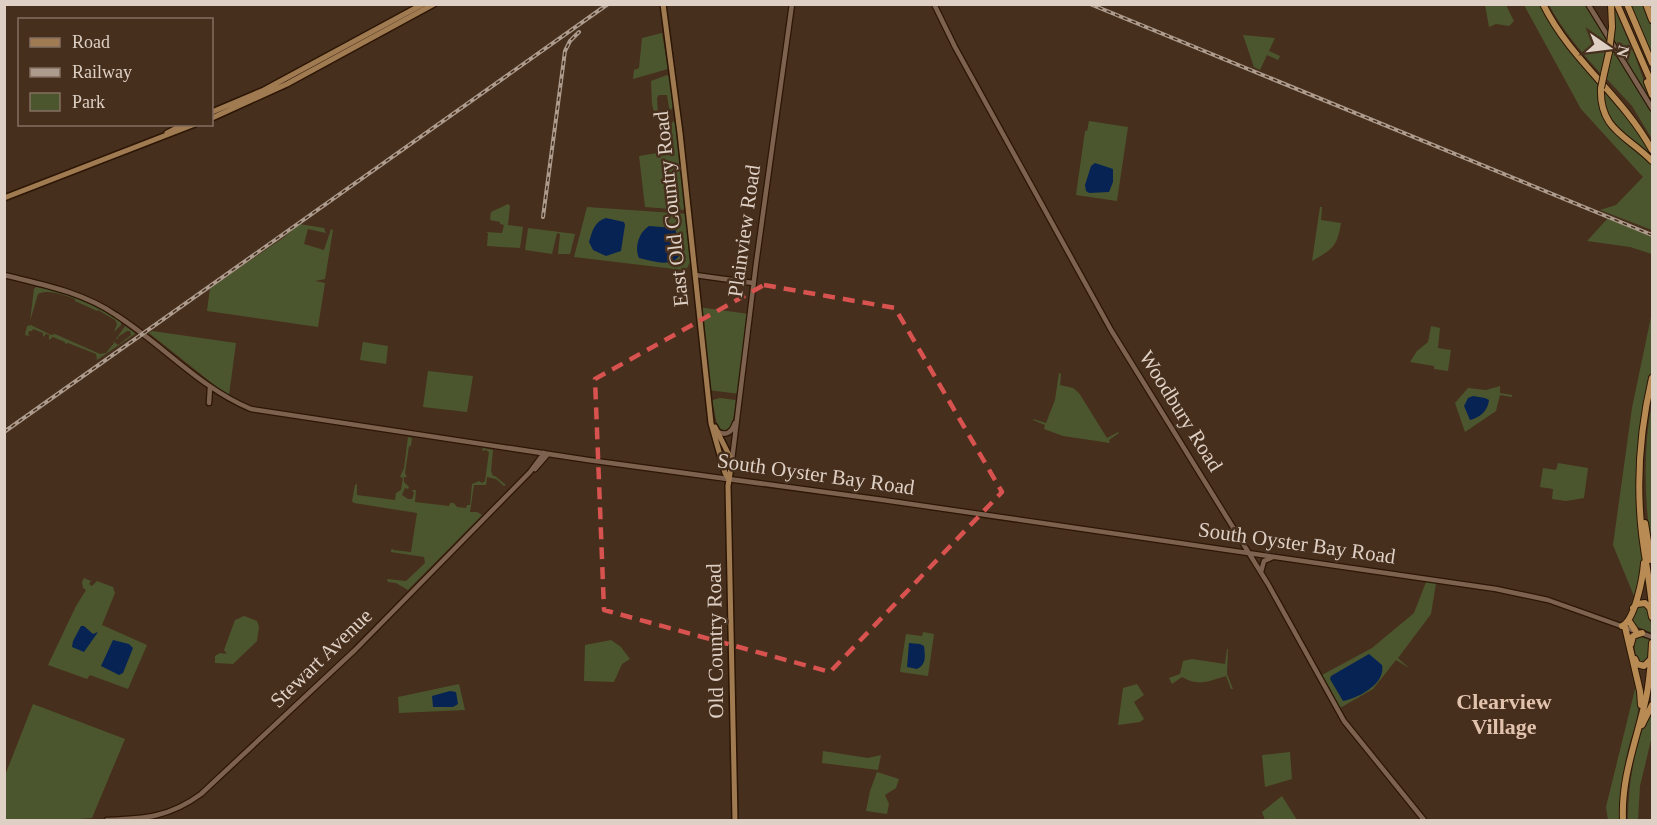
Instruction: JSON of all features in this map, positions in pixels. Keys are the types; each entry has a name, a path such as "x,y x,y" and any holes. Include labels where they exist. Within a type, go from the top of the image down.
{"highway":[{"path":"1545,4 1573,46 1630,107 1653,143"},
{"path":"1545,4 1566,42 1628,111 1653,150"},
{"path":"1611,4 1612,27 1601,88 1604,112 1613,128 1653,161"},
{"path":"1617,4 1653,95"},
{"path":"1627,4 1653,63"},
{"path":"1646,4 1652,21"},
{"path":"1634,45 1653,84"},
{"path":"1653,378 1646,410 1640,460 1640,508 1653,608"},
{"path":"1653,392 1645,442 1643,480 1644,516 1653,573"},
{"path":"1640,724 1641,696 1625,625 1633,609 1642,578 1645,551"},
{"path":"1633,609 1637,604 1645,603 1650,608 1653,617"},
{"path":"1625,625 1635,630"},
{"path":"1648,635 1633,636 1631,639 1635,660 1638,664 1644,666 1652,658"},
{"path":"1640,724 1653,643"},
{"path":"1624,820 1625,779 1653,680"},
{"path":"1640,724 1653,705"}],"main road":[{"path":"213,112 264,90 423,4"},
{"path":"213,118 287,84 434,4"},
{"name":"East Old Country Road","path":"663,4 680,133 710,411 723,467 729,479"},
{"name":"Woodbury Road","path":"934,4 955,47 1111,330 1261,572 1344,721 1424,820"},
{"path":"1588,4 1653,108"},
{"name":"Plainview Road","path":"732,461 753,283 792,5"},
{"path":"152,141 181,126"},
{"path":"4,198 190,126"},
{"name":"South Oyster Bay Road","path":"4,275 64,290 94,302 130,324 222,399 251,409 546,454 1275,556 1524,594 1563,604 1625,625"},
{"path":"695,275 753,283"},
{"path":"209,403 210,387"},
{"path":"717,431 722,434 731,431 738,409"},
{"name":"East Old Country Road","path":"710,411 732,461"},
{"name":"Stewart Avenue","path":"107,820 156,817 179,809 201,794 357,648 546,454"},
{"name":"Old Country Road","path":"732,461 728,492 735,820"},
{"path":"728,492 739,480"},
{"path":"1229,550 1238,544 1238,535"},
{"path":"1261,572 1264,561 1275,556"},
{"path":"1635,630 1648,635"}],"highlighted area":[{"path":"764,285 895,308 1002,492 830,672 604,610 595,379"}],"green space":[{"path":"1485,5 1506,5 1514,21 1509,26 1496,24 1489,27"},
{"path":"1524,5 1541,5 1600,82 1604,115 1652,163 1652,230 1600,210 1616,205 1643,177 1581,109"},
{"path":"1549,5 1586,5 1609,44 1602,75 1573,42"},
{"path":"1613,5 1652,103 1612,41 1615,14"},
{"path":"1630,5 1645,5 1652,28 1652,55"},
{"path":"662,33 668,69 633,79 634,70 639,68 642,38"},
{"path":"1243,35 1275,38 1269,51 1280,56 1278,60 1267,55 1260,70 1254,67"},
{"path":"1611,47 1652,111 1652,139 1632,106 1606,78"},
{"path":"667,75 673,107 671,110 669,108 667,95 659,95 657,98 658,116 655,116 651,81"},
{"path":"1604,86 1640,132 1652,159 1625,137 1611,120 1606,110"},
{"path":"673,121 685,207 683,210 645,207 639,156 657,153 656,144 661,143 666,155 674,154 671,125"},
{"path":"1089,121 1128,127 1117,201 1076,195 1085,131 1087,131"},
{"path":"508,204 510,206 508,225 523,227 520,248 487,246 488,233 486,232 502,233 504,225 490,220 491,212"},
{"path":"587,207 688,214 692,258 687,268 683,270 574,257"},
{"path":"1320,207 1322,207 1321,220 1341,223 1333,246 1312,261"},
{"path":"1608,218 1652,237 1652,254 1630,247 1587,241"},
{"path":"299,224 324,228 326,233 308,229 304,244 324,250 331,229 333,230 325,279 315,281 325,283 318,327 207,311 210,288 283,238"},
{"path":"528,228 575,234 570,254 558,254 560,234 557,233 552,254 525,250"},
{"path":"36,287 80,299 111,315 121,322 121,325 114,332 117,324 115,320 75,299 47,292 38,294 30,321"},
{"path":"698,307 749,314 740,394 708,390"},
{"path":"1652,312 1652,370 1638,452 1643,563 1641,583 1625,623 1634,596 1613,545 1632,408"},
{"path":"31,325 100,354 106,353 114,343 113,341 118,345 131,335 130,331 127,331 116,339 125,326 135,334 97,360 96,354 68,343 65,344 53,337 49,340 49,335 46,334 43,337 43,333 33,329 29,331 30,336 25,335 27,326"},
{"path":"1431,326 1440,328 1438,348 1451,350 1448,371 1410,362 1417,351 1428,342"},
{"path":"152,331 236,343 229,395 149,333"},
{"path":"363,342 388,346 386,364 360,360"},
{"path":"428,371 473,376 467,412 423,407"},
{"path":"1059,373 1061,374 1060,385 1073,388 1079,393 1107,438 1119,433 1109,440 1110,443 1063,436 1044,429 1045,425 1033,420 1046,423 1055,400"},
{"path":"1500,386 1500,393 1512,395 1512,397 1500,395 1496,411 1465,432 1455,403 1468,388 1486,390"},
{"path":"720,398 736,400 732,428 724,432 718,429 712,400"},
{"path":"1652,403 1652,555 1646,460"},
{"path":"408,437 412,438 405,473 407,477 404,477 404,482 409,487 405,488 402,495 408,499 412,499 414,493 412,490 416,490 415,502 449,506 450,503 454,503 457,507 466,508 470,505 472,484 485,481 489,452 482,451 483,448 493,450 491,471 493,476 506,485 487,477 486,485 474,485 470,512 482,515 491,506 408,590 396,583 388,582 387,579 406,581 425,563 424,557 391,552 390,554 392,548 411,552 417,513 352,501 357,484 357,495 395,500 396,493 401,490 403,478 400,477 404,468"},
{"path":"1558,463 1588,468 1584,498 1566,501 1552,499 1553,489 1540,487 1543,468 1556,470"},
{"path":"84,578 91,581 89,584 92,586 97,581 113,587 115,593 102,625 147,645 128,689 90,675 87,679 48,665 86,590 82,582"},
{"path":"1426,582 1436,583 1431,614 1398,658 1409,668 1396,660 1373,689 1340,708 1322,675 1372,648 1414,613"},
{"path":"1638,605 1647,605 1651,627 1651,651 1645,664 1637,661 1633,639 1639,636 1649,639 1650,632 1633,625 1631,621"},
{"path":"244,616 257,621 259,627 257,641 233,664 215,663 215,656 220,653 227,654 224,650 235,620"},
{"path":"923,632 934,634 928,676 900,672 906,634 922,636"},
{"path":"611,640 621,647 630,659 622,664 614,682 584,681 585,645"},
{"path":"1227,649 1227,674 1233,689 1226,676 1199,682 1182,677 1172,684 1169,678 1180,674 1183,661 1192,659 1225,664"},
{"path":"459,684 465,710 399,713 398,697"},
{"path":"1137,684 1144,695 1134,702 1144,719 1140,722 1118,725 1123,688"},
{"path":"1636,685 1638,713 1628,749 1620,820 1608,820 1606,807"},
{"path":"33,704 125,739 92,818 5,820 4,778"},
{"path":"1652,707 1652,736 1640,786 1638,820 1628,820 1629,792 1634,762 1641,734"},
{"path":"823,751 868,758 881,755 878,770 822,763"},
{"path":"1290,752 1292,779 1265,787 1262,755"},
{"path":"877,772 899,779 896,788 885,795 889,804 887,814 866,811"},
{"path":"1282,796 1297,820 1265,820 1262,812"}],"water":[{"path":"1095,163 1113,169 1113,182 1109,192 1089,193 1086,191 1085,185 1091,166"},
{"path":"606,218 624,222 625,225 621,251 606,256 593,250 589,242 597,224"},
{"path":"649,226 675,228 681,253 677,258 662,263 639,258 638,240"},
{"path":"1473,396 1489,400 1482,413 1470,420 1464,406 1468,398"},
{"path":"81,626 93,634 98,632 84,652 72,647"},
{"path":"113,640 129,644 133,648 123,673 119,675 101,666"},
{"path":"909,643 924,646 924,662 917,669 907,667"},
{"path":"1369,654 1382,665 1380,678 1370,689 1343,701 1330,679 1331,676"},
{"path":"450,691 456,692 458,704 453,707 433,707 432,696"}],"railway":[{"path":"4,432 608,4"},
{"path":"1090,4 1652,235"},
{"path":"543,217 565,51 570,41 579,32"}],"district":[{"name":"Clearview Village","path":"1504,714"}]}
